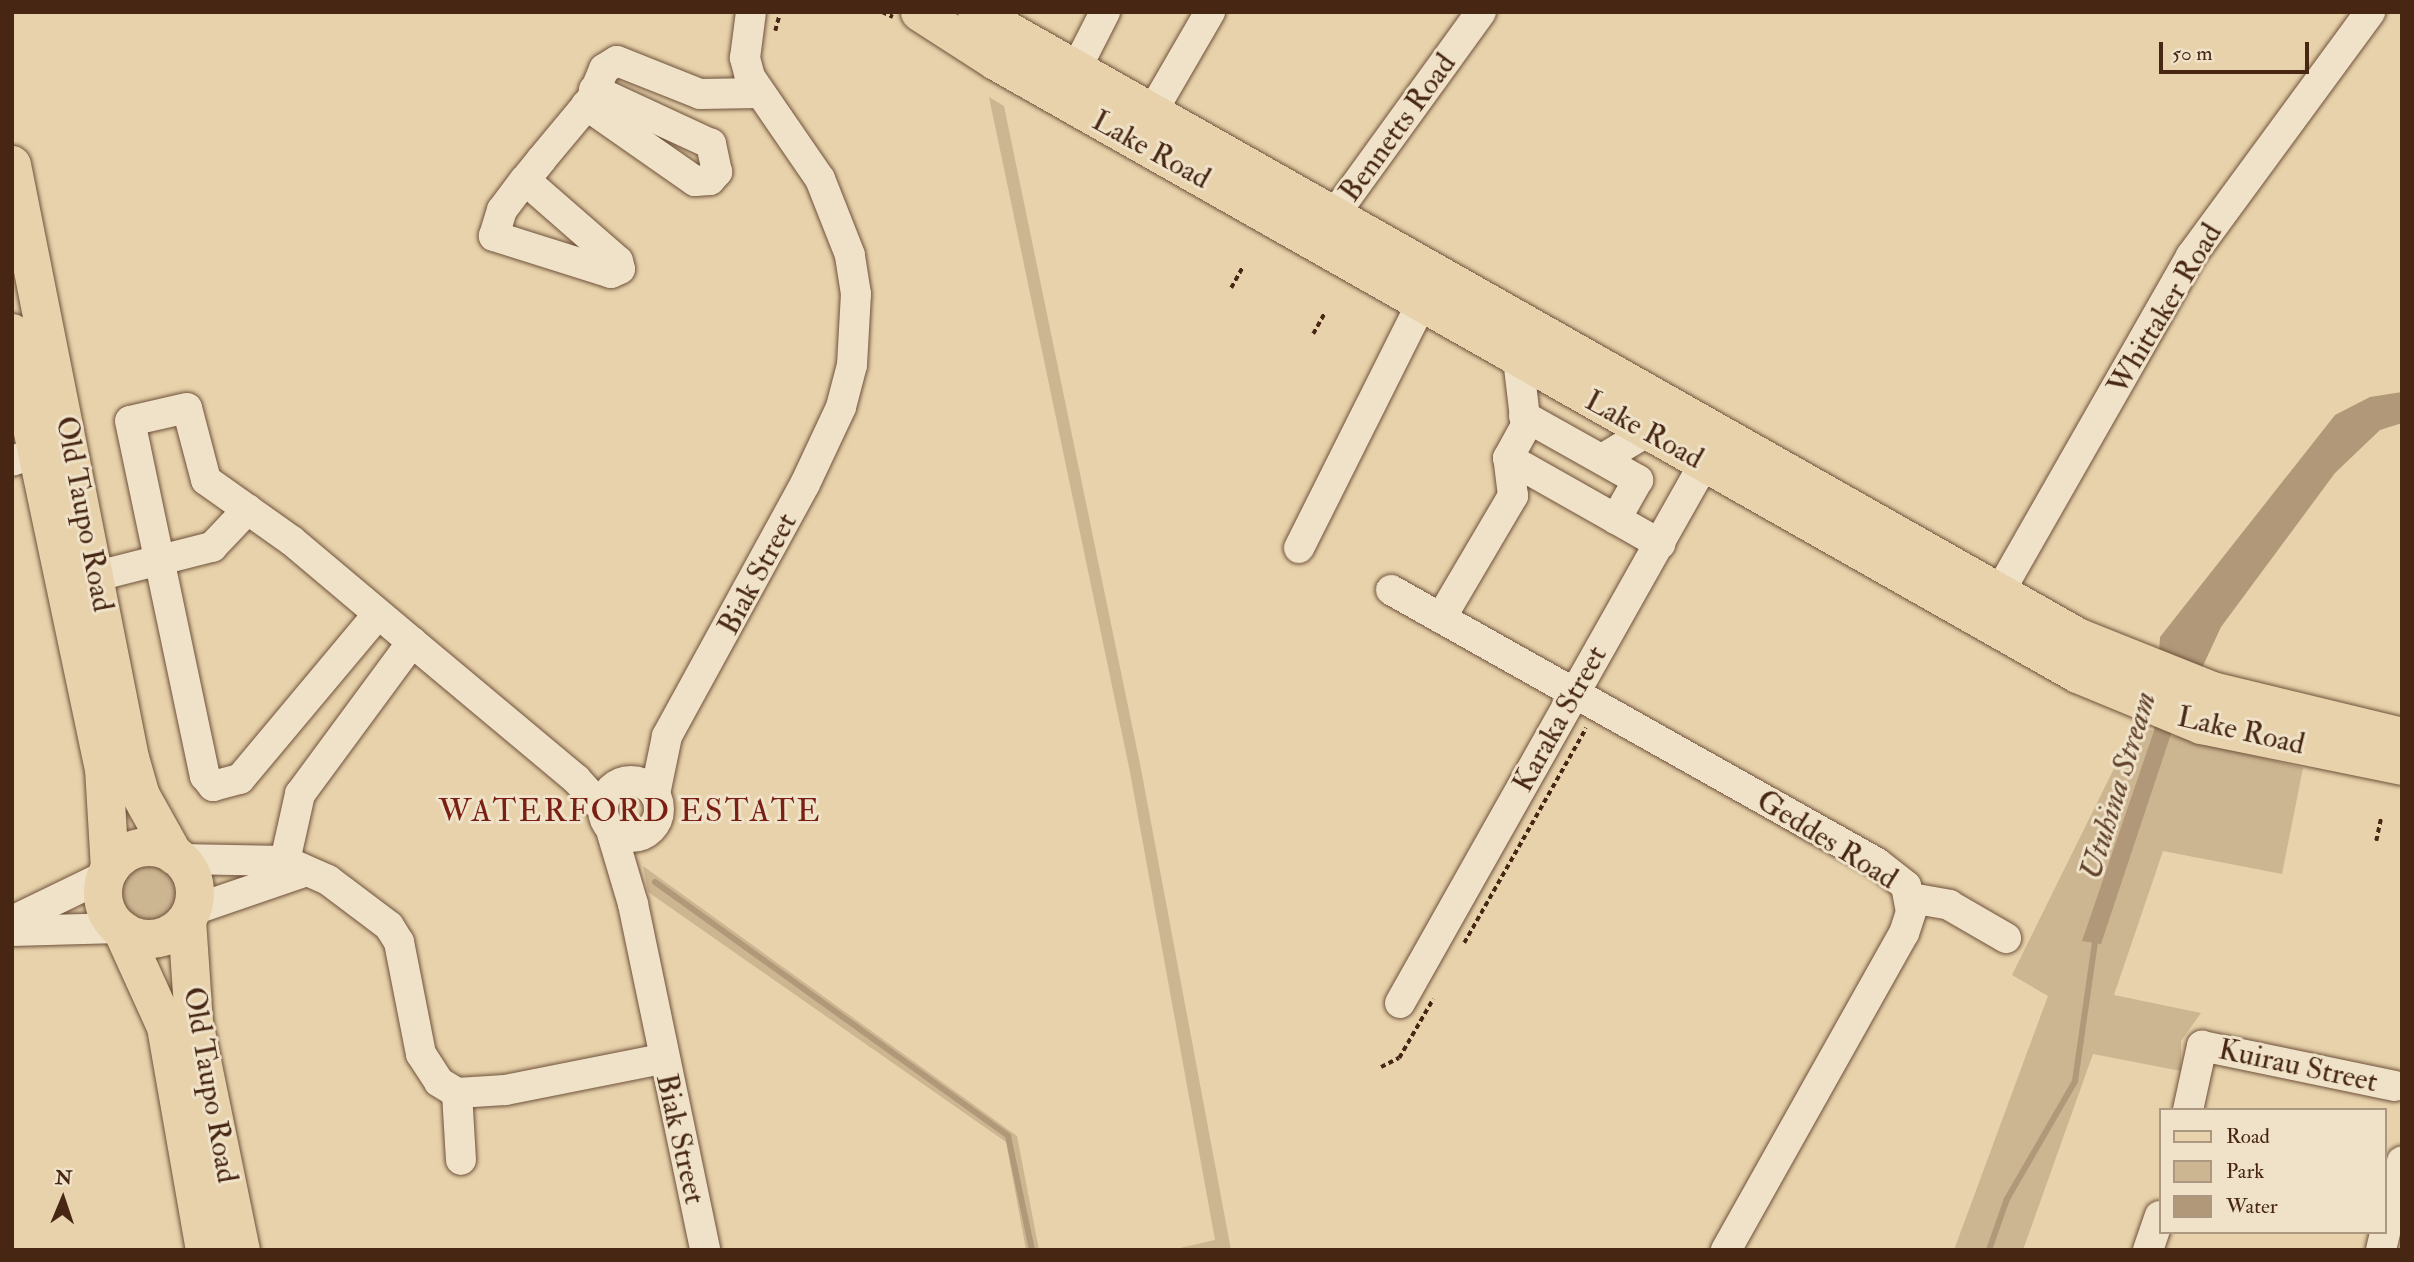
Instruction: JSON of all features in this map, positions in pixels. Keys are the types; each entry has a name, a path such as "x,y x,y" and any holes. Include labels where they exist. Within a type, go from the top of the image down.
{"highway":[{"name":"Old Taupo Road","path":"12,165 40,451 97,576 130,758 140,794 177,857"},
{"name":"Old Taupo Road","path":"14,352 40,451 104,768 109,872"},
{"path":"144,848 177,857 195,888 190,915 157,939 120,929 103,897 109,872 144,848"},
{"name":"Old Taupo Road","path":"190,915 194,1022 241,1250"},
{"name":"Old Taupo Road","path":"120,929 166,1027 205,1250"}],"main road":[{"name":"Lake Road","path":"919,12 1324,229 1991,607 2139,684 2201,724 2402,766"},
{"name":"Lake Road","path":"976,12 1152,112 1324,229 1421,304 1647,432 1712,449"},
{"name":"Lake Road","path":"2139,684 2212,690 2402,736"}],"street":[{"path":"1076,69 1105,12"},
{"path":"1152,112 1210,12"},
{"name":"Bennetts Road","path":"1324,229 1481,12"},
{"name":"Whittaker Road","path":"1991,607 2191,256 2370,12"},
{"name":"Biak Street","path":"705,1250 662,1059 633,904 608,800 667,736 757,578 841,407 855,333 850,255 820,179 758,93 746,58 763,13"},
{"path":"525,180 590,98 604,69 617,61 700,94 758,93"},
{"path":"1299,548 1421,304"},
{"path":"1441,618 1513,496 1508,458 1524,415 1518,359"},
{"path":"378,614 240,779 213,786 160,562 134,418 187,408 206,480 248,509 378,614 412,642 608,800 640,837"},
{"path":"1524,415 1638,480 1605,512"},
{"path":"1564,489 1601,459 1647,432"},
{"path":"1534,472 1556,434"},
{"name":"Karaka Street","path":"1400,1003 1712,449"},
{"path":"1508,458 1660,544"},
{"path":"97,576 212,547 248,509"},
{"name":"Geddes Road","path":"1391,590 1877,863 1911,898 1904,933 1726,1250"},
{"path":"296,866 300,794 412,642"},
{"name":"Biak Street","path":"633,904 640,837 658,820 655,794 667,736"},
{"path":"608,800 655,794"},
{"path":"177,857 296,866 389,926 399,942 421,1054 439,1082 457,1093 505,1090 662,1059"},
{"path":"190,915 296,866"},
{"path":"12,921 109,872"},
{"path":"1911,898 1949,905 2006,938"},
{"path":"12,931 120,929"},
{"name":"Kuirau Street","path":"2188,1108 2202,1046 2399,1090"},
{"path":"457,1093 461,1160"},
{"path":"2386,1229 2402,1161"},
{"path":"2148,1250 2158,1222"}],"path":[{"path":"763,13 782,12"},
{"path":"1231,288 1242,268"},
{"path":"1313,334 1324,314"},
{"path":"2376,841 2381,817"}],"green space":[{"path":"989,97 1004,106 1141,769 1231,1250 1171,1250 1215,1240 1130,772"},
{"path":"2135,726 2303,768 2282,874 2163,851 2114,995 2201,1013 2181,1041 2181,1071 2093,1054 2023,1250 1954,1250 2048,996 2012,975"},
{"path":"148,859 173,869 183,894 173,919 148,929 123,919 113,894 123,869"},
{"path":"643,866 1017,1136 1039,1250 1026,1250 1006,1142 648,892"}],"water":[{"path":"2402,392 2402,423 2380,430 2335,473 2221,627 2170,737 2101,944 2082,941 2154,731 2160,637 2335,415 2370,397"}],"waterway":[{"path":"655,882 1008,1136 1032,1250"},
{"name":"Utuhina Stream","path":"1989,1250 2007,1199 2075,1081 2096,936"}],"district":[{"name":"WATERFORD ESTATE","path":"630,811"}]}
